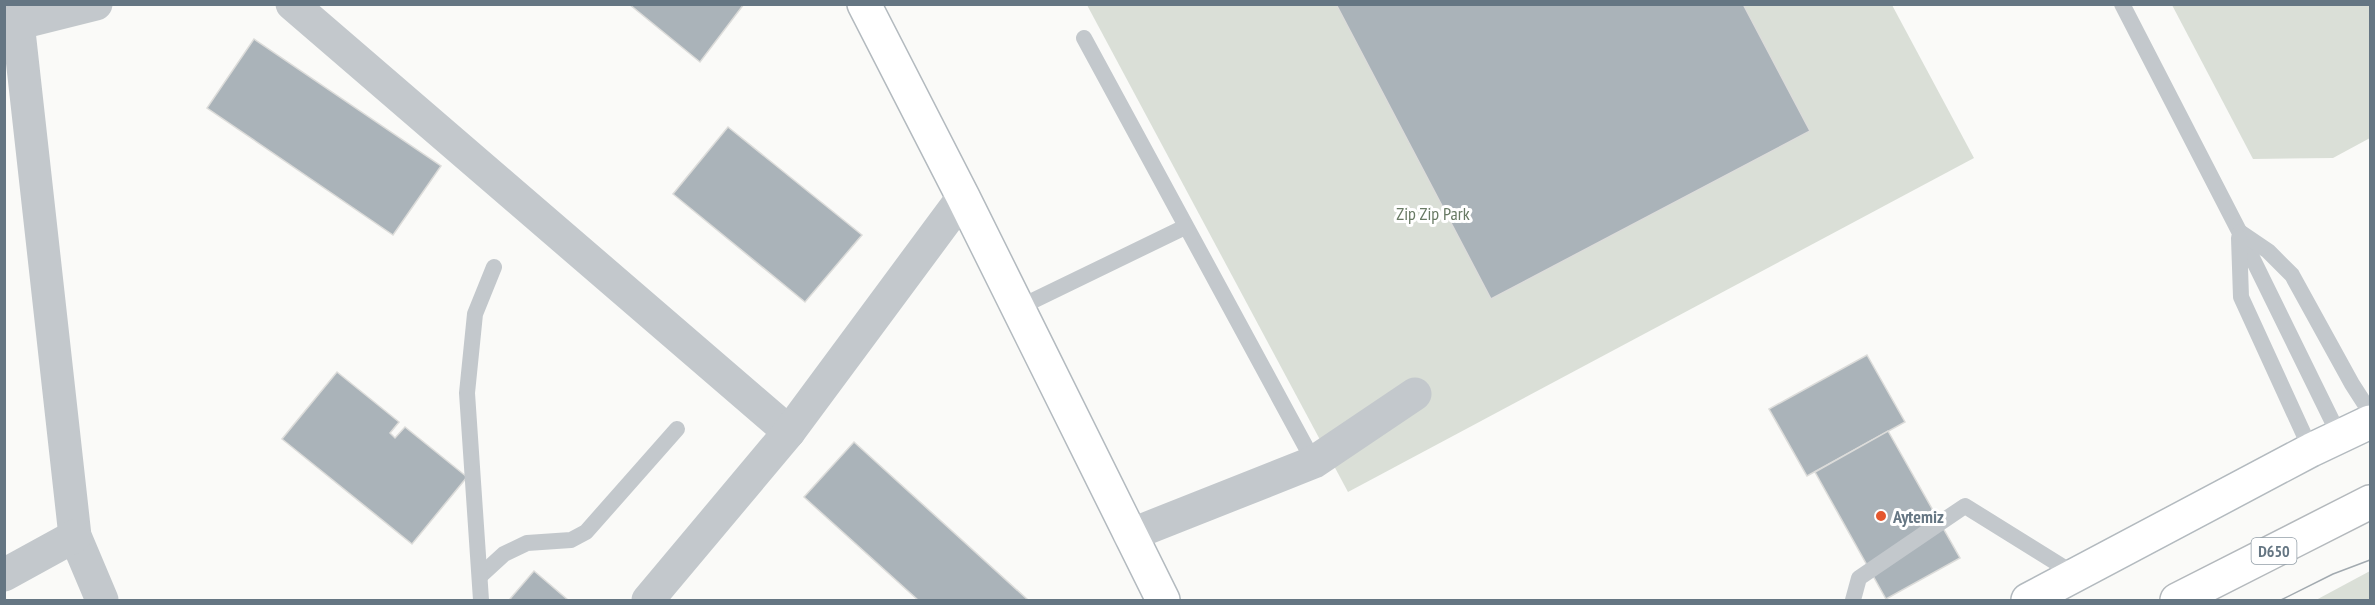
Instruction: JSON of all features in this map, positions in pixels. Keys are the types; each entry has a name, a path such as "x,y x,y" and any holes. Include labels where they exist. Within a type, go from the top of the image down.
{"main road":[{"path":"864,4 963,197 1163,600"},
{"path":"2028,600 2311,450 2370,422"},
{"name":"D650","path":"2176,600 2370,502"}],"street":[{"path":"96,4 13,19 75,536 102,600"},
{"path":"292,4 789,432"},
{"path":"648,600 789,432 963,197"},
{"path":"1130,535 1314,462 1415,394"},
{"path":"4,575 75,536"}],"lane":[{"path":"2122,4 2239,231 2340,437"},
{"path":"1084,38 1314,462"},
{"path":"1018,308 1185,226"},
{"path":"2239,231 2268,251 2292,274 2352,384 2370,412"},
{"path":"2239,231 2241,297 2311,450"},
{"path":"481,600 467,393 475,314 494,267"},
{"path":"480,576 504,554 527,543 571,540 586,532 676,429"},
{"path":"1853,600 1859,578 1965,506 2076,575"}],"green space":[{"name":"Zip Zip Park","path":"1087,5 1892,5 1974,158 1348,492"},
{"path":"2172,5 2370,5 2370,138 2333,158 2253,159"},
{"path":"2370,571 2370,600 2316,600"}],"building":[{"path":"629,4 744,4 700,62"},
{"path":"1336,4 1743,4 1810,131 1491,299"},
{"path":"254,39 441,166 393,235 207,108"},
{"path":"728,127 862,235 805,302 673,194"},
{"path":"1867,355 1905,422 1807,476 1769,409"},
{"path":"337,372 399,422 390,433 395,438 405,427 467,477 412,544 282,439"},
{"path":"1888,431 1960,558 1886,599 1815,472"},
{"path":"854,442 1028,600 918,600 804,497"},
{"path":"534,571 568,600 510,599"}],"tram line":[{"path":"2281,600 2333,574 2370,560"}],"place":[{"name":"Aytemiz","path":"1881,516"}]}
